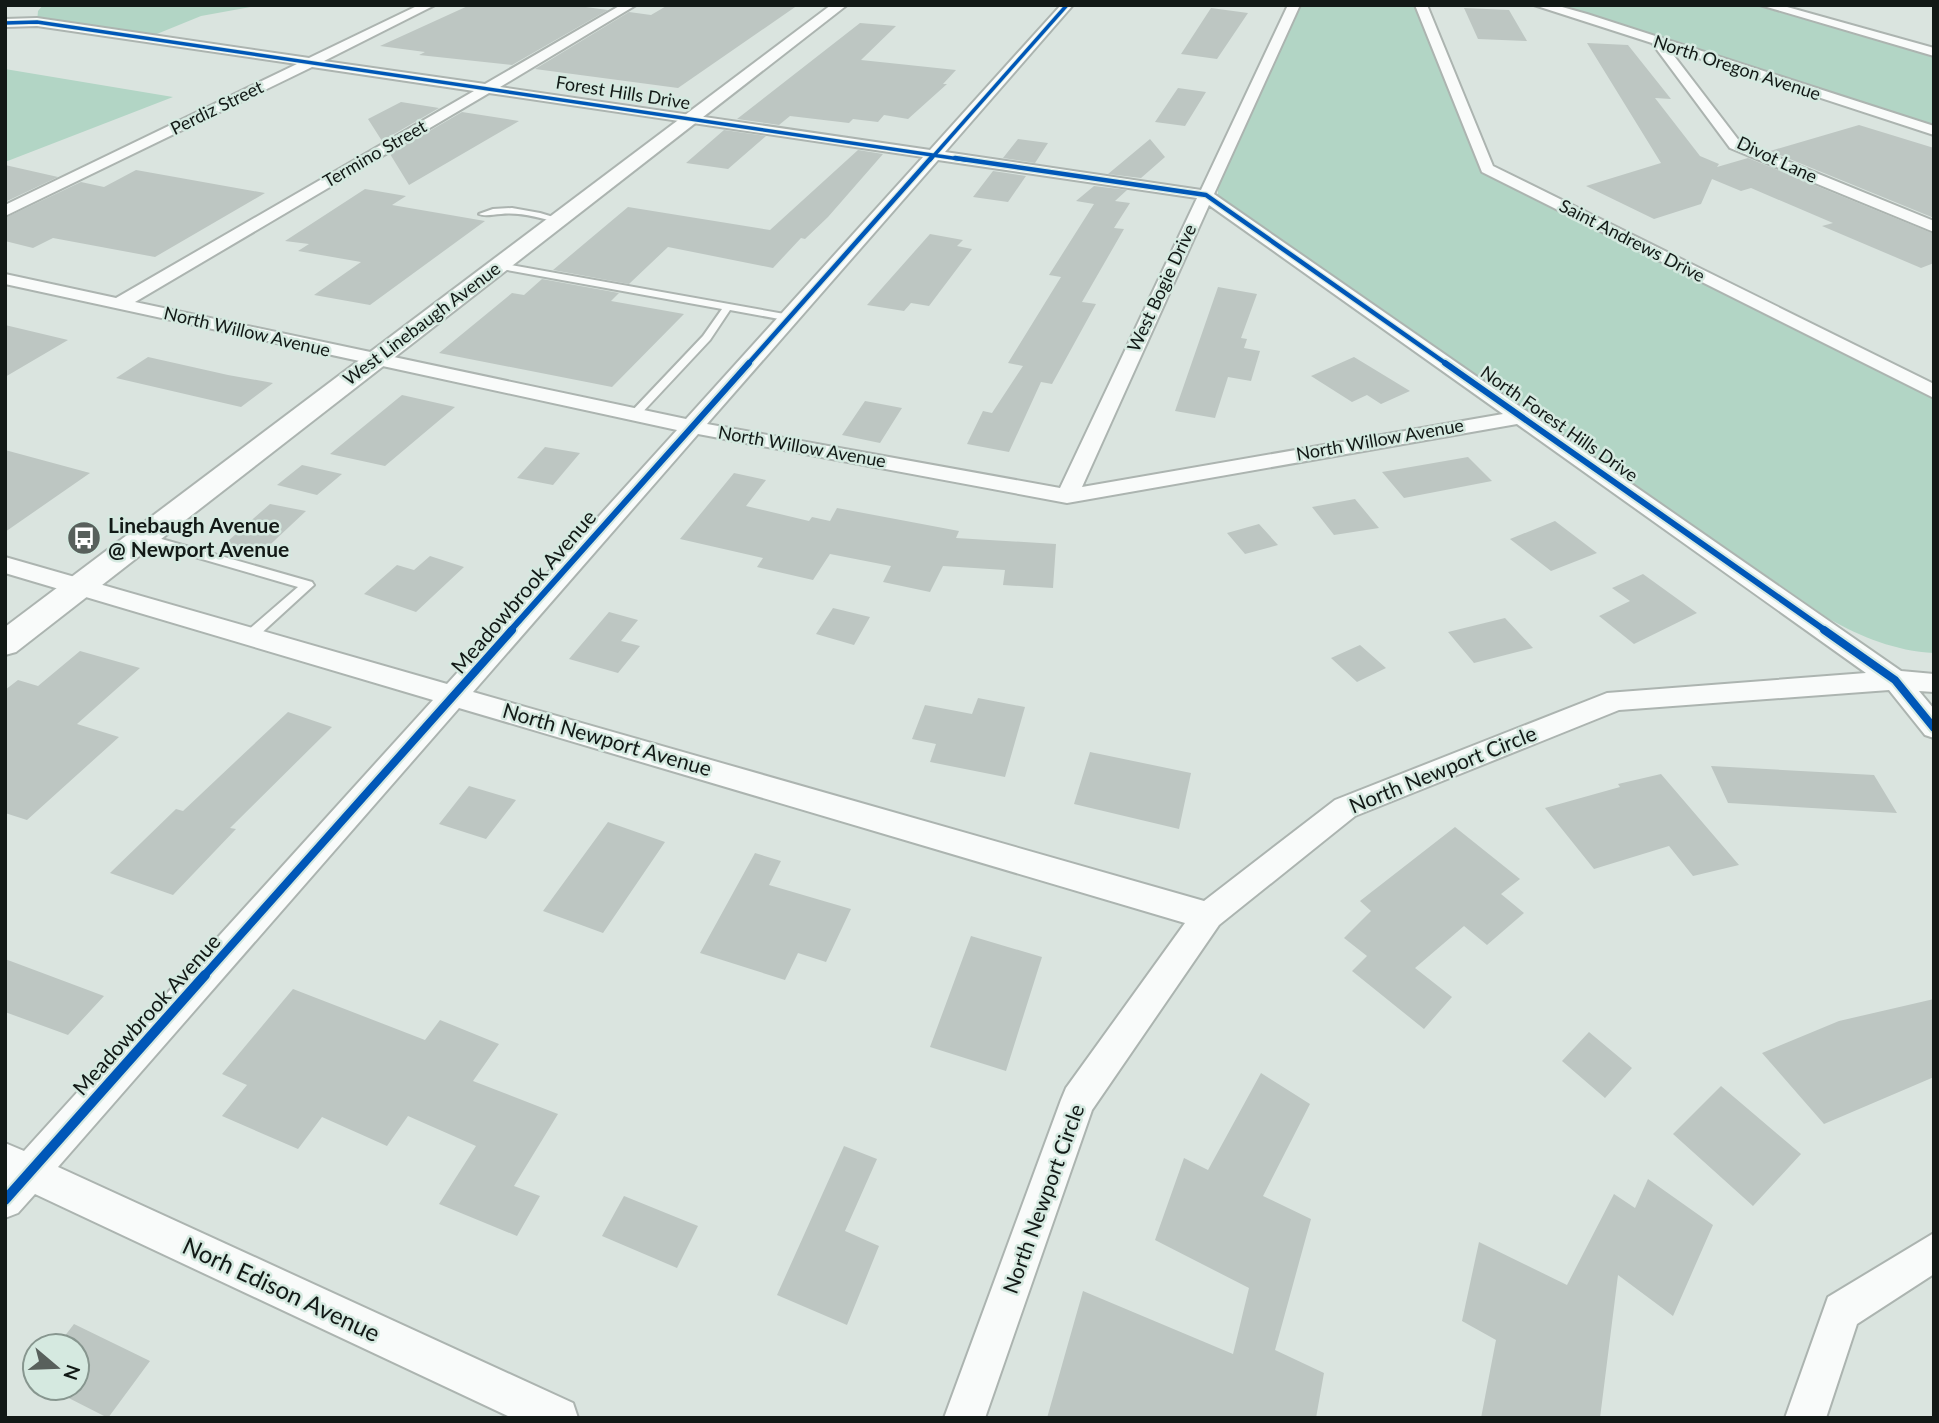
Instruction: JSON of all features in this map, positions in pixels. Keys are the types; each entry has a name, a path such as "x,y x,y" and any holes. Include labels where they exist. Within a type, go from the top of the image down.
{"street":[{"name":"Perdiz Street","path":"5,211 429,5"},
{"name":"Termino Street","path":"120,303 631,5"},
{"name":"West Linebaugh Avenue","path":"5,644 840,5"},
{"name":"Meadowbrook Avenue","path":"13,1178 456,695 1067,5"},
{"name":"West Bogie Drive","path":"1067,496 1294,5"},
{"name":"Saint Andrews Drive","path":"1421,5 1487,169 1934,392"},
{"name":"North Oregon Avenue","path":"1540,5 1583,16 1658,43 1934,131"},
{"path":"1766,5 1934,52"},
{"path":"29,9 29,18 37,22"},
{"name":"Forest Hills Drive","path":"5,23 37,22 1206,195"},
{"name":"Divot Lane","path":"1658,43 1735,145 1934,227"},
{"name":"North Forest Hills Drive","path":"1206,195 1895,680 1934,728"},
{"name":"North Willow Avenue","path":"5,279 375,361 692,427 1067,496 1521,417"},
{"name":"North Newport Avenue","path":"5,565 1208,916"},
{"path":"1895,680 1934,669"},
{"name":"North Newport Circle","path":"964,1418 1078,1100 1208,916 1345,808 1616,700 1895,680 1934,683"},
{"name":"Norh Edison Avenue","path":"13,1178 558,1418"},
{"path":"1805,1418 1842,1311 1934,1252"}],"lane":[{"path":"483,214 527,211 559,220"},
{"path":"499,266 790,318"},
{"path":"634,415 707,338 728,306"},
{"path":"144,538 308,585 251,635"}],"green space":[{"path":"43,5 262,5 201,16 147,38 37,22 38,11"},
{"path":"1299,5 1414,5 1483,172 1934,398 1934,653 1879,642 1829,619 1218,197 1218,188"},
{"path":"1552,5 1773,5 1768,9 1934,56 1934,127"},
{"path":"5,69 173,97 5,162"}],"building":[{"path":"470,5 571,5 608,10 512,65 419,55 425,52 380,46"},
{"path":"668,5 798,5 678,88 535,69 629,12 651,15"},
{"path":"1211,8 1248,13 1217,59 1181,54"},
{"path":"1464,8 1509,10 1527,41 1478,39"},
{"path":"860,23 896,26 861,60 956,70 943,84 947,84 908,119 884,115 878,122 853,119 849,123 790,116 779,125 737,119"},
{"path":"1587,43 1628,45 1671,99 1655,98 1700,156 1719,164 1717,167 1748,158 1934,234 1934,263 1921,268 1822,226 1833,223 1751,188 1741,191 1712,179 1701,204 1654,219 1586,186 1661,163"},
{"path":"1178,88 1206,92 1185,126 1155,122"},
{"path":"401,102 439,108 382,141 368,119"},
{"path":"462,112 519,121 409,185 390,154"},
{"path":"1859,125 1934,148 1934,218 1770,151"},
{"path":"724,130 766,136 728,169 686,163"},
{"path":"1018,139 1048,143 1035,163 1003,158"},
{"path":"1150,139 1165,157 1141,178 1108,174"},
{"path":"858,150 883,154 828,217 805,239 801,238 773,268 668,247 629,284 553,270 628,207 770,230"},
{"path":"5,165 58,177 5,202"},
{"path":"136,170 265,193 155,257 53,238 33,248 5,241 5,218 81,182 104,187"},
{"path":"993,171 1026,176 1008,202 973,197"},
{"path":"1094,186 1127,190 1115,201 1130,203 1114,228 1124,229 1082,302 1096,304 1052,384 1041,382 1009,452 967,444 983,411 992,413 1023,366 1008,363 1061,277 1049,275 1094,204 1076,201"},
{"path":"365,189 406,196 392,205 485,221 370,305 314,295 361,262 298,251 309,244 285,241"},
{"path":"930,234 963,240 957,246 972,249 929,306 911,303 904,311 867,305"},
{"path":"542,279 619,293 611,301 684,314 612,387 439,353 512,293 524,295"},
{"path":"1218,287 1257,294 1241,338 1247,339 1244,348 1260,351 1251,381 1228,377 1215,418 1175,411"},
{"path":"5,325 68,340 5,377"},
{"path":"148,357 273,383 241,407 116,378"},
{"path":"1354,357 1410,391 1381,404 1367,395 1352,402 1311,376"},
{"path":"402,395 455,407 385,466 330,454"},
{"path":"865,401 902,408 880,443 842,435"},
{"path":"545,447 580,453 553,485 517,478"},
{"path":"5,450 90,473 5,532"},
{"path":"1468,457 1492,481 1404,498 1382,472"},
{"path":"302,465 342,474 317,495 277,485"},
{"path":"734,473 766,480 746,506 809,521 812,517 830,521 837,508 959,531 956,538 1056,544 1053,588 1003,585 1005,570 943,566 930,592 883,582 891,566 830,554 813,580 757,567 763,558 680,539"},
{"path":"1355,499 1379,528 1334,535 1312,507"},
{"path":"270,504 306,511 257,557 219,549"},
{"path":"1555,521 1597,553 1551,571 1510,539"},
{"path":"1259,524 1278,545 1245,554 1227,533"},
{"path":"430,556 464,567 416,612 364,594 397,565 414,570"},
{"path":"1643,574 1697,613 1634,644 1599,616 1630,601 1612,588"},
{"path":"833,608 870,617 854,645 816,634"},
{"path":"609,612 638,620 621,641 640,646 618,673 569,659"},
{"path":"1505,618 1533,648 1474,663 1448,632"},
{"path":"1360,645 1386,668 1357,682 1331,658"},
{"path":"80,651 140,668 77,724 119,737 27,820 5,813 5,690 18,680 38,686"},
{"path":"978,698 1025,707 1005,777 930,762 936,744 912,739 925,705 972,714"},
{"path":"288,712 332,727 230,828 236,829 173,895 110,873 176,809 183,811"},
{"path":"1090,752 1191,773 1179,829 1074,804"},
{"path":"1711,766 1874,775 1897,813 1728,803"},
{"path":"1661,774 1739,865 1693,876 1669,846 1594,869 1545,808 1620,787 1618,784"},
{"path":"469,786 516,800 486,839 439,824"},
{"path":"608,822 665,842 603,933 543,911"},
{"path":"1455,827 1520,879 1501,894 1524,913 1487,945 1464,926 1415,968 1452,997 1424,1029 1352,971 1367,956 1344,938 1371,911 1360,901"},
{"path":"755,853 781,861 769,885 851,909 826,962 798,953 785,980 700,953"},
{"path":"971,936 1042,957 1006,1071 930,1047"},
{"path":"5,959 104,996 68,1035 5,1012"},
{"path":"293,989 425,1040 440,1020 499,1044 473,1081 558,1114 514,1186 540,1196 517,1236 439,1204 476,1146 408,1116 387,1146 322,1117 298,1149 222,1116 247,1085 222,1074"},
{"path":"1934,999 1934,1077 1824,1124 1762,1053 1839,1021"},
{"path":"1589,1032 1632,1068 1605,1098 1562,1061"},
{"path":"1261,1073 1310,1104 1263,1196 1311,1219 1275,1350 1324,1373 1316,1418 1047,1418 1083,1291 1233,1354 1249,1288 1155,1240 1184,1158 1208,1170"},
{"path":"1721,1086 1801,1154 1753,1206 1673,1134"},
{"path":"844,1146 877,1159 845,1231 879,1246 847,1325 777,1295"},
{"path":"1648,1179 1713,1225 1673,1316 1618,1275 1600,1418 1481,1418 1496,1340 1462,1321 1479,1242 1567,1285 1614,1194 1635,1208"},
{"path":"624,1196 698,1226 677,1268 602,1236"},
{"path":"74,1324 90,1332 68,1332"},
{"path":"91,1332 150,1361 108,1418 77,1402 91,1402"}],"cycle path":[{"path":"5,1200 1067,5"},
{"path":"5,23 37,22 1206,195 1895,680 1934,728"}],"place":[{"name":"Linebaugh Avenue @ Newport Avenue","path":"84,538"}]}
